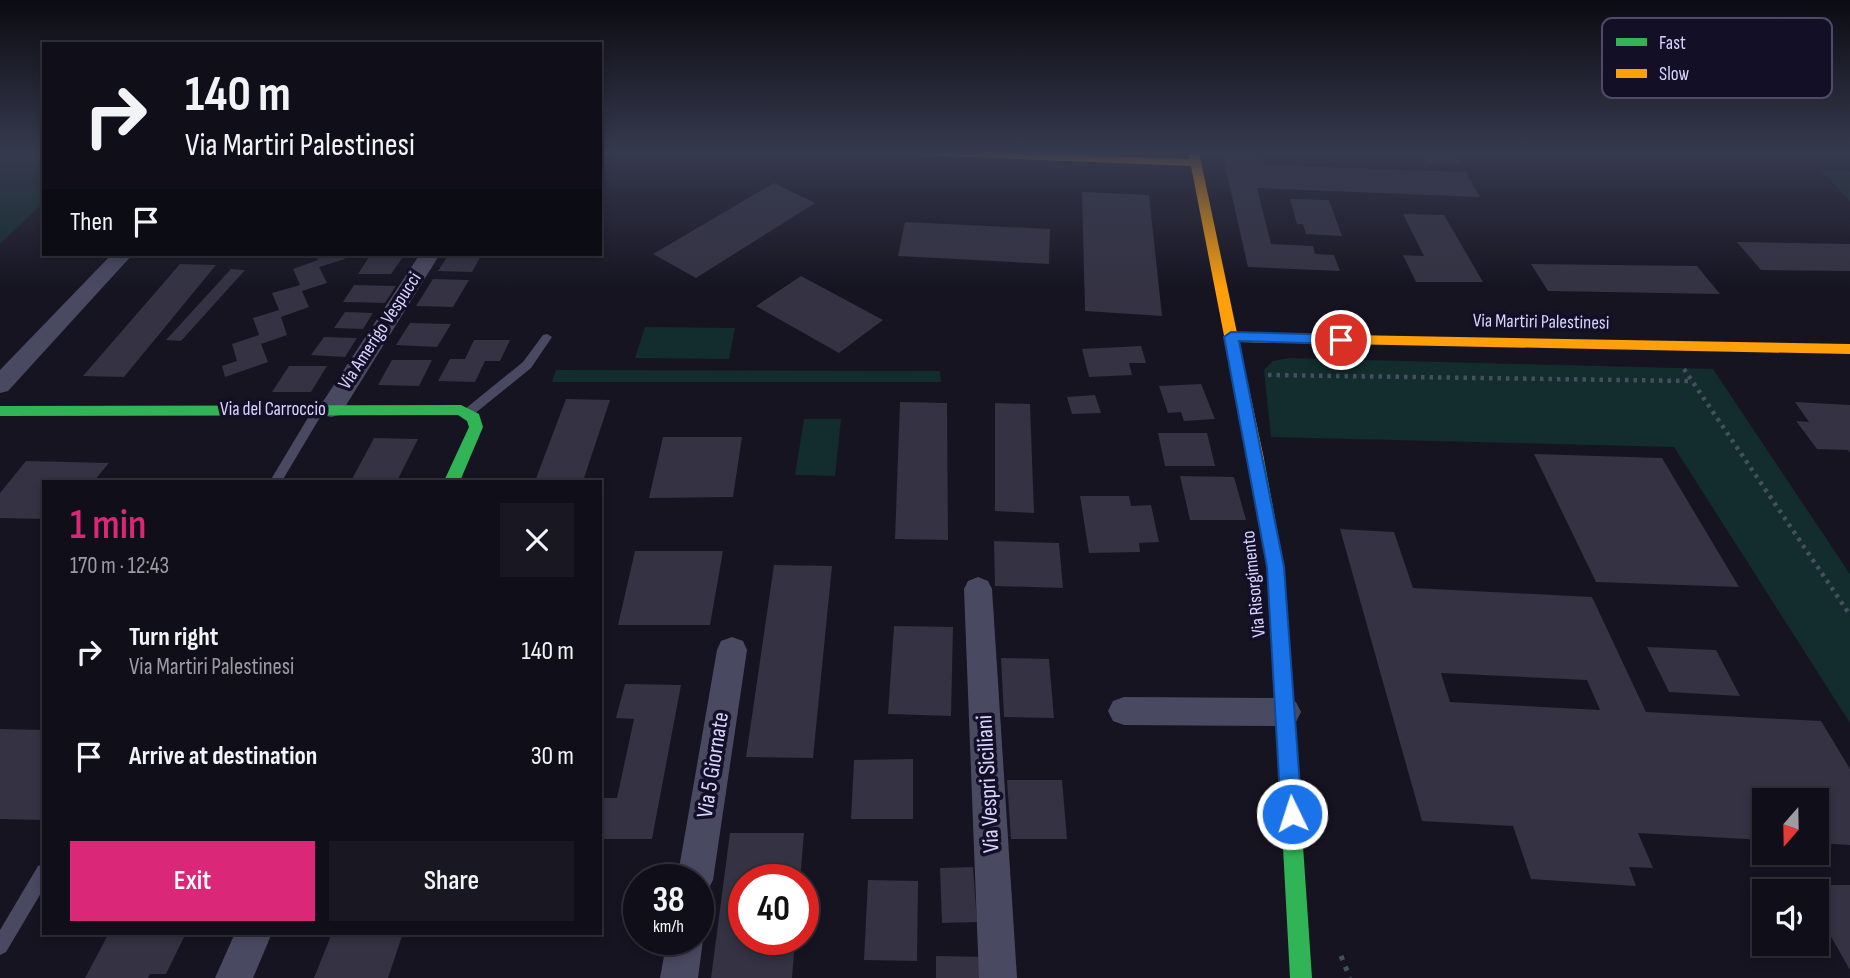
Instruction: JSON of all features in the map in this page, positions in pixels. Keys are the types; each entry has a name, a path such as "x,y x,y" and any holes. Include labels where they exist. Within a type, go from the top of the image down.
{"street":[{"name":"Via Risorgimento","path":"1203,198 1273,541 1280,597 1301,978"},
{"path":"0,385 121,256"},
{"name":"Via Amerigo Vespucci","path":"325,409 429,256"},
{"name":"Via Martiri Palestinesi","path":"1231,337 1850,349"},
{"name":"Via del Carroccio","path":"0,411 325,409 469,412"},
{"path":"452,480 476,427 469,412"},
{"name":"Via Vespri Siciliani","path":"978,589 998,978"},
{"name":"Via 5 Giornate","path":"698,864 732,650"},
{"path":"1124,711 1285,712"},
{"path":"234,978 253,935"},
{"path":"679,978 683,955"}],"lane":[{"path":"469,412 527,365 547,337"},
{"path":"277,480 325,409"},
{"path":"0,946 42,875"}],"path":[{"path":"1680,363 1850,615"},
{"path":"1259,374 1691,381"}],"green space":[{"path":"0,198 42,198 42,204 0,244"},
{"path":"645,327 735,328 729,359 635,358"},
{"path":"1289,358 1713,369 1850,574 1850,723 1674,447 1271,437 1264,370 1273,361"},
{"path":"556,370 940,371 941,382 552,382"},
{"path":"804,419 841,419 835,476 795,475"}],"building":[{"path":"749,198 804,198 815,203 696,278 653,254"},
{"path":"1082,198 1149,198 1162,316 1085,311"},
{"path":"1232,198 1259,198 1271,244 1313,246 1315,254 1334,255 1340,271 1248,267"},
{"path":"1290,199 1329,200 1342,236 1306,234 1303,224 1297,224"},
{"path":"1403,214 1444,215 1483,282 1416,282 1403,255 1424,256"},
{"path":"905,222 1050,229 1049,264 898,256"},
{"path":"1737,242 1850,244 1850,271 1761,270"},
{"path":"315,256 343,256 345,259 319,267 327,283 302,291 309,307 281,317 287,335 261,344 268,362 225,377 222,366 237,361 232,344 259,335 253,318 279,310 272,293 300,285 293,269 318,260"},
{"path":"370,256 404,256 391,274 358,274"},
{"path":"448,256 481,256 472,272 438,271"},
{"path":"180,264 216,265 124,377 83,376"},
{"path":"1531,264 1697,266 1720,294 1548,291"},
{"path":"231,269 245,270 181,341 166,340"},
{"path":"801,276 883,320 839,353 756,306"},
{"path":"433,279 469,280 453,307 416,306"},
{"path":"354,285 396,286 385,303 343,302"},
{"path":"345,312 373,313 363,329 334,328"},
{"path":"410,323 451,324 437,347 396,345"},
{"path":"324,337 357,338 345,357 311,355"},
{"path":"474,340 510,340 500,361 485,361 475,382 438,381 450,359 465,359"},
{"path":"1141,346 1146,363 1129,363 1132,375 1089,377 1082,349"},
{"path":"392,360 432,360 419,386 378,385"},
{"path":"289,366 327,366 311,392 272,392"},
{"path":"1201,384 1215,419 1184,421 1181,412 1168,413 1159,386"},
{"path":"1095,395 1101,413 1072,414 1067,397"},
{"path":"566,399 610,400 583,480 535,480"},
{"path":"900,402 947,403 948,540 895,539"},
{"path":"1795,402 1850,405 1850,453 1848,450 1817,449 1796,421 1809,422"},
{"path":"995,403 1030,404 1034,513 995,511"},
{"path":"1158,433 1207,433 1215,466 1165,466"},
{"path":"663,437 742,437 733,497 649,498"},
{"path":"374,438 418,439 398,480 352,480"},
{"path":"1534,454 1662,458 1739,587 1596,582"},
{"path":"26,461 109,463 95,480 42,480 42,519 0,518 0,493"},
{"path":"1180,476 1234,477 1246,520 1190,520"},
{"path":"1080,496 1129,496 1131,506 1151,505 1159,542 1139,543 1140,552 1089,553"},
{"path":"1340,529 1394,532 1413,588 1592,597 1646,712 1821,721 1850,769 1850,845 1829,844 1829,788 1752,788 1752,839 1638,833 1653,868 1629,867 1636,886 1531,879 1513,826 1422,821","holes":["1441,673 1587,680 1600,710 1450,702"]},
{"path":"994,541 1059,543 1063,588 995,586"},
{"path":"635,551 723,551 710,625 618,625"},
{"path":"774,565 832,566 813,758 746,757"},
{"path":"894,626 953,627 951,716 888,714"},
{"path":"1647,647 1716,650 1740,696 1669,692"},
{"path":"1001,658 1049,659 1054,718 1004,717"},
{"path":"625,684 681,685 652,839 602,839 602,798 617,798 634,719 616,718"},
{"path":"0,729 42,730 42,820 0,819"},
{"path":"913,759 913,819 851,819 854,760"},
{"path":"1007,780 1062,780 1067,839 1011,839"},
{"path":"730,833 804,833 801,864 728,864 728,955 794,955 792,978 711,978"},
{"path":"973,867 977,922 942,923 940,868"},
{"path":"868,880 918,881 917,961 864,960"},
{"path":"1829,885 1850,885 1850,970 1829,933"},
{"path":"108,935 185,935 166,974 150,974 148,978 85,978"},
{"path":"331,935 402,935 388,978 314,978"},
{"path":"936,956 984,957 984,978 936,978"}],"traffic: fast":[{"path":"0,411 461,410 474,418 476,427 452,480"},
{"path":"1256,459 1276,567 1301,978"}],"traffic: slow":[{"path":"1203,198 1256,459"},
{"path":"1231,337 1850,349"}],"route":[{"path":"1292,814 1280,597 1273,541 1231,337 1341,340"}]}
